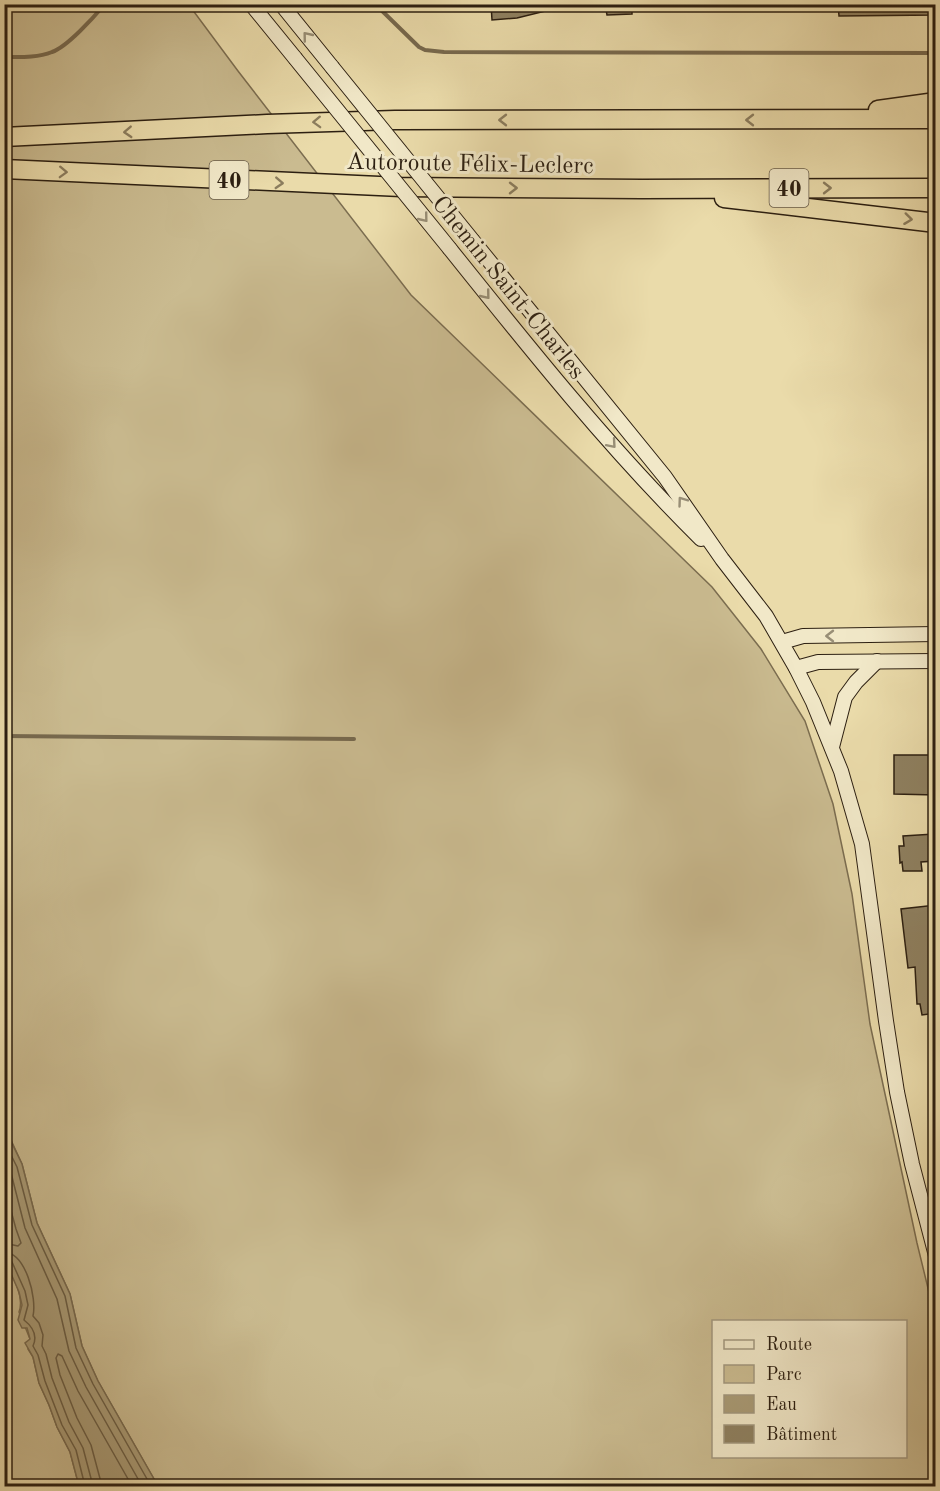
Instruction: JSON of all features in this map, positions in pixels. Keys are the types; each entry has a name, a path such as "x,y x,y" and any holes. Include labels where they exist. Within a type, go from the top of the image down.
{"highway":[{"path":"808,120 936,102"},
{"name":"Autoroute Félix-Leclerc","path":"4,137 395,120 936,119"},
{"name":"Autoroute Félix-Leclerc","path":"4,169 358,186 642,189 936,188"},
{"path":"642,189 936,223"}],"main road":[{"name":"Chemin Saint-Charles","path":"251,4 584,414 651,490 722,559"},
{"name":"Chemin Saint-Charles","path":"282,4 665,477 722,559 755,601 796,668 832,748 851,800 862,844 897,1092 909,1152 936,1256"},
{"path":"782,642 803,636 936,634"},
{"path":"832,748 841,705 856,682 877,661"},
{"path":"796,668 818,662 936,661"}],"green space":[{"path":"5,5 189,5 411,295 712,587 761,649 805,721 833,804 852,894 870,1024 935,1317 935,1486 158,1486 98,1381 82,1346 70,1294 37,1223 22,1164 5,1127"},
{"path":"4,1260 19,1292 19,1312 30,1339 28,1349 33,1357 39,1383 70,1452 79,1486 5,1486"}],"water":[{"path":"4,1127 22,1164 37,1223 70,1294 82,1346 98,1381 158,1486 79,1486 70,1452 57,1427 39,1383 33,1357 25,1343 30,1339 27,1328 22,1328 18,1320 22,1305 19,1292 5,1260"}],"building":[{"path":"491,4 558,4 558,8 517,18 492,20"},
{"path":"605,4 632,4 632,14 607,15"},
{"path":"838,4 936,4 936,15 839,16"},
{"path":"894,755 936,755 936,795 894,794"},
{"path":"934,834 935,861 921,862 922,871 903,871 899,846 904,846 903,836"},
{"path":"936,905 936,1013 922,1015 920,1004 917,1004 915,967 908,968 901,909"}],"waterway":[{"path":"4,57 34,56 58,49 80,31 105,4"},
{"path":"375,4 419,47 444,52 936,53"},
{"path":"4,736 354,739"}]}
